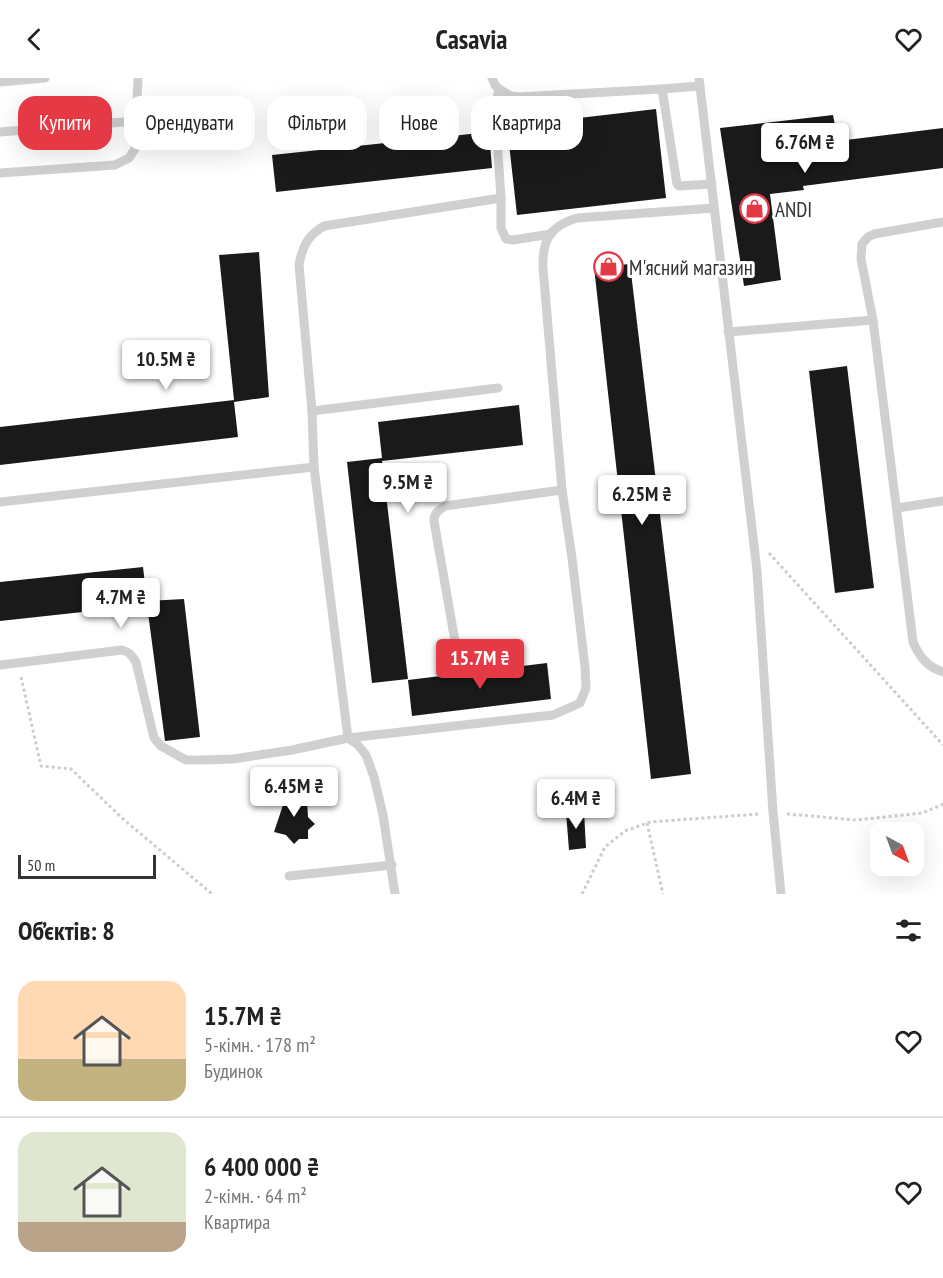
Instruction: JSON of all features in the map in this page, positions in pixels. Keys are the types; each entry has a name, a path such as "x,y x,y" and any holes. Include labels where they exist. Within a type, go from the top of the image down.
{"lane":[{"path":"0,82 45,78"},
{"path":"137,96 138,78"},
{"path":"492,78 499,89 518,97 662,89 699,82 757,571 773,813 781,894"},
{"path":"499,89 495,108 501,228 506,239 513,240 551,234"},
{"path":"662,89 677,184 684,187 711,184"},
{"path":"0,132 124,122"},
{"path":"0,173 115,165 129,158 134,150"},
{"path":"396,894 383,815 374,777 366,755 357,744 348,738 314,467 300,256 314,231 324,226 501,198"},
{"path":"0,665 127,651 136,662 154,738 161,746 186,760 233,759 348,738 553,715 580,703 586,688 585,668 562,490 542,254 551,234 564,222 577,218 714,208"},
{"path":"943,222 874,234 862,244 861,259 873,320 913,642 922,660 943,672"},
{"path":"728,332 873,320"},
{"path":"312,411 498,388"},
{"path":"0,502 314,467"},
{"path":"456,647 434,521 438,510 445,506 562,490"},
{"path":"897,508 943,501"},
{"path":"289,876 392,865"}],"path":[{"path":"752,534 943,745"},
{"path":"18,663 41,766 71,769 122,818 212,894"},
{"path":"582,894 605,847 625,831 650,822 773,813 856,820 922,813 943,804"},
{"path":"647,823 663,894"}],"building":[{"path":"656,109 666,198 517,215 510,150 583,150 583,118"},
{"path":"833,115 838,141 943,128 943,168 803,186 804,190 770,194 781,280 744,286 720,128"},
{"path":"471,134 471,150 490,150 492,168 276,192 272,155 319,150 367,150 367,145 379,144 379,150 459,150 459,135"},
{"path":"259,252 269,397 234,402 238,437 0,465 0,427 234,400 219,255"},
{"path":"630,264 691,774 651,779 594,267"},
{"path":"847,366 874,588 835,593 809,371"},
{"path":"519,405 523,445 382,461 408,679 372,683 347,462 382,458 378,422"},
{"path":"143,567 147,601 184,599 200,737 165,741 147,605 0,621 0,582"},
{"path":"547,663 551,699 412,716 408,680"},
{"path":"288,790 307,801 308,817 315,824 308,830 308,839 299,839 294,844 286,835 274,832"},
{"path":"584,811 586,848 569,850 566,812"}],"place":[{"name":"ANDI","path":"754,209"},
{"name":"М'ясний магазин","path":"608,267"}]}
